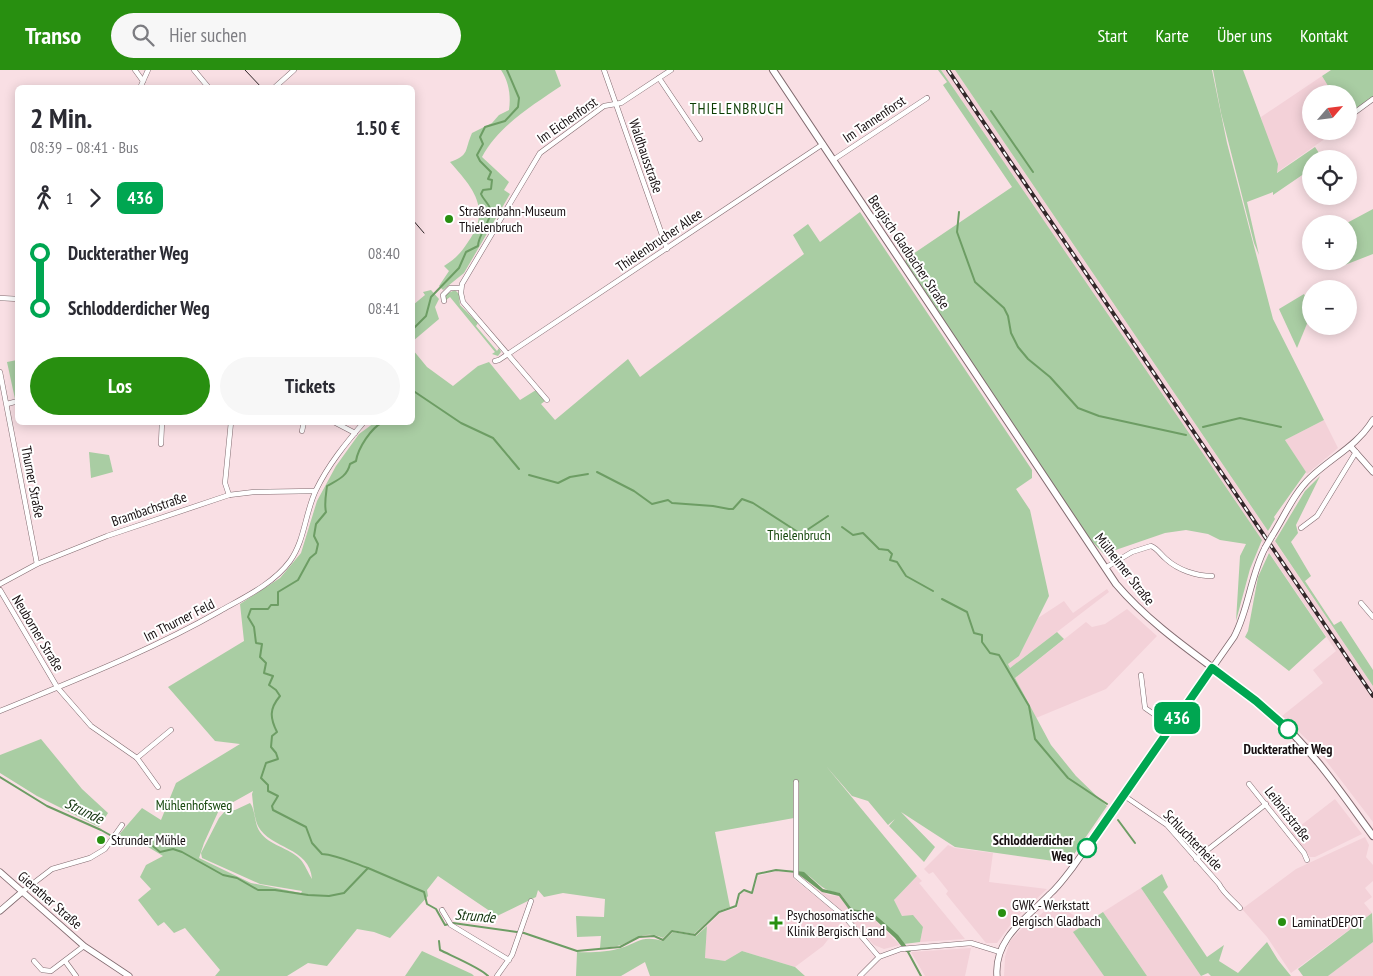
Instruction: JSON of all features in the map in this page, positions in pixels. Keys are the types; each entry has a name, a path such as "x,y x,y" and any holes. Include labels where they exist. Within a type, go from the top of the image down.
{"main road":[{"name":"Bergisch Gladbacher Straße","path":"773,70 1024,448"},
{"name":"Mülheimer Straße","path":"1024,448 1105,568 1143,614 1256,701 1290,732 1318,762 1373,836"}],"street":[{"path":"135,70 143,81"},
{"path":"141,85 148,70"},
{"path":"194,70 206,85"},
{"path":"277,85 294,70"},
{"name":"Waldhausstraße","path":"604,70 666,249"},
{"name":"Im Eichenforst","path":"461,288 540,152 604,106 616,104 671,70"},
{"path":"659,78 700,139"},
{"name":"Im Tannenforst","path":"833,160 927,98"},
{"path":"1358,110 1373,99"},
{"name":"Thielenbrucher Allee","path":"495,361 508,355 823,144"},
{"path":"444,301 443,296 450,288 461,288 463,302 547,400"},
{"path":"0,298 15,299"},
{"name":"Thurner Straße","path":"0,372 37,564"},
{"path":"6,404 15,402"},
{"path":"1301,528 1317,516 1373,420"},
{"path":"161,444 162,425"},
{"path":"229,495 225,483 231,425"},
{"path":"302,431 303,425"},
{"path":"339,425 354,433"},
{"name":"Im Thurner Feld","path":"0,711 164,641 261,588 290,561 299,545 315,491 328,468 361,425"},
{"path":"1354,450 1373,472"},
{"path":"997,976 1000,952 1013,930 1051,894 1073,868 1234,637 1244,615 1255,569 1265,548 1300,490 1310,478 1354,450"},
{"name":"Brambachstraße","path":"0,584 37,564 131,527 229,495 254,492 315,491"},
{"path":"1105,568 1132,552 1151,546 1158,549 1172,565 1200,576 1212,576"},
{"name":"Neuborner Straße","path":"0,590 58,687 91,726 137,758 158,787"},
{"path":"1361,603 1373,617"},
{"path":"1141,676 1145,708 1171,726"},
{"path":"137,758 171,730"},
{"path":"796,782 795,872 797,878 845,917 879,958"},
{"name":"Leibnizstraße","path":"1249,784 1304,853 1306,860"},
{"name":"Schluchterheide","path":"1123,795 1167,825 1219,884 1224,894 1229,896 1240,908"},
{"path":"1196,859 1266,804"},
{"path":"0,911 52,869 90,858 106,850 122,825"},
{"name":"Gierather Straße","path":"0,872 84,946 128,976"},
{"path":"497,976 509,960 531,901"},
{"path":"442,910 450,924 509,960"},
{"path":"860,976 879,958 901,948 971,943 1000,952"},
{"name":"Gierather Straße","path":"34,961 42,970 51,971 84,946"},
{"path":"64,961 76,976"}],"shaded area":[{"path":"941,70 955,70 1373,686 1373,822 1317,749 1282,716 1323,683 1313,670 1336,651"},
{"path":"1322,76 1328,85 1309,85"},
{"path":"1302,89 1302,140 1323,140 1309,150 1302,150 1302,155 1276,173 1261,117"},
{"path":"1324,420 1338,448 1307,474 1285,440"},
{"path":"1107,589 1109,592 1010,668 1008,664 1019,656 1038,618 1064,601 1073,613"},
{"path":"1127,609 1157,636 1106,689 1036,718 1015,678 1086,622 1092,627 1105,624"},
{"path":"1335,799 1362,834 1315,857 1310,857 1291,833"},
{"path":"1365,837 1369,845 1366,857 1373,865 1373,881 1365,888 1372,897 1364,903 1372,913 1291,973 1267,937 1242,909 1296,869"},
{"path":"948,845 955,848 993,853 989,882 1047,889 1014,920 997,943 986,943 946,894 948,891 933,872 929,874 924,869"},
{"name":"Psychosomatische Klinik Bergisch Land","path":"777,871 793,873 794,879 844,919 823,946 795,967 742,951 725,961 705,958 707,926 720,913 737,908 740,895 745,891 753,894 758,876"},
{"path":"798,871 804,872 823,889 840,893 852,909 872,912 898,935 911,952 906,952 895,938 869,914 850,911 839,896 822,892 798,874"},
{"path":"917,876 922,881 919,883 965,939 920,942 923,927 902,916 894,900"},
{"path":"806,879 828,895 839,896 850,911 869,914 900,945 884,949 874,945 847,916"},
{"path":"1141,888 1201,976 1147,976 1103,912"},
{"path":"1054,902 1085,923 1074,932 1104,976 1004,976 1005,957 1010,941 1028,922 1037,918"},
{"path":"1373,942 1373,976 1328,976"},
{"path":"971,948 965,976 925,976 911,952"}],"green space":[{"path":"501,70 555,70 561,86 517,117 497,135 482,157 509,182 504,190 510,194 464,273 443,290 439,286 449,271 444,266 463,249 475,230 479,219 477,199 466,181 450,162 461,157 466,152 472,133 492,123 499,115 509,110 509,89"},
{"path":"938,70 941,70 1262,540 1250,569 1236,621 1240,556 1246,544 1220,540 1208,534 1186,530 1165,533 1104,554 1083,532 904,263 907,258 1012,187 943,85 947,82"},
{"path":"955,70 1212,70 1227,143 1273,319 1324,420 1285,440 1306,472 1274,517 1275,519 1268,531"},
{"path":"1213,70 1243,70 1278,164 1277,173 1302,156 1302,175 1273,195 1273,192 1247,202 1259,255 1254,243 1221,113"},
{"path":"1331,70 1373,70 1373,98 1358,108 1358,85 1328,85 1322,76"},
{"path":"1373,209 1373,254 1357,260 1357,218"},
{"name":"Thielenbruch","path":"860,212 1032,470 1032,478 1016,489 1030,510 1049,596 1019,656 1008,664 1010,668 1057,632 1064,639 1015,678 1051,745 1076,776 1107,806 1068,863 955,847 901,812 935,847 924,862 889,826 895,819 888,825 868,801 852,796 826,766 917,876 894,900 902,916 913,915 923,927 920,942 904,944 872,912 852,909 840,893 826,889 809,876 798,871 799,783 794,783 794,818 715,832 730,907 719,911 694,934 672,930 663,938 646,935 614,947 600,948 601,936 577,937 576,916 604,917 605,899 563,893 544,897 538,890 536,897 497,916 438,876 427,890 428,896 390,938 374,932 357,929 327,966 308,963 287,976 215,976 220,970 185,928 174,933 164,922 158,926 138,900 151,889 140,877 146,865 163,856 143,844 116,838 142,808 161,820 176,783 240,744 215,741 168,687 244,641 240,604 280,578 301,553 317,501 336,466 359,434 371,425 415,425 415,352 427,367 453,386 478,366 489,362 520,400 536,390 545,401 541,404 555,420 628,359 640,377 804,254 793,235 808,224 820,242","holes":["253,791 254,810 258,826 264,834 304,860 310,868 312,879 300,859 264,837 257,825 250,803 235,810 226,810 219,818 201,853 202,858 260,884 302,891 301,893 251,883 199,858 204,843 219,810"]},
{"path":"431,290 439,299 435,307 439,319 415,339 415,303 425,295 423,292"},
{"path":"455,290 459,294 460,305 478,323 476,326 497,351 499,348 501,352 498,356 492,354 495,352 450,297 446,300 446,294"},
{"path":"1302,295 1302,335 1297,348 1279,309"},
{"path":"15,360 15,399 7,362"},
{"path":"89,452 109,455 113,472 91,478"},
{"path":"1320,476 1296,525 1298,533 1291,542 1311,576 1305,581 1334,625 1341,621 1373,670 1373,686 1275,541 1305,491"},
{"path":"1269,553 1326,637 1289,671 1245,637 1248,631 1258,577"},
{"path":"41,739 82,789 108,813 99,827 37,796 0,773 0,755"},
{"path":"1162,874 1168,887 1163,892 1207,957 1224,945 1219,961 1238,973 1267,942 1291,976 1211,976 1208,973 1201,976 1141,888"},
{"path":"1103,912 1147,976 1104,976 1073,932"},
{"path":"1372,913 1373,942 1328,976 1303,976 1298,969"},
{"path":"707,926 705,958 725,961 742,951 795,967 805,976 650,976 645,962 621,976 576,976 577,952 611,950 645,939 663,941 673,932 696,936"},
{"path":"422,951 472,974 474,976 405,976"}],"waterway":[{"path":"415,327 426,316 431,297 459,268 466,252 478,246 480,236 490,216 490,208 481,194 483,190 491,189 492,180 488,179 491,172 477,155 483,144 480,137 485,127 505,121 518,107 519,98 507,70"},
{"path":"991,111 1033,172"},
{"path":"959,212 957,232 975,282 1004,308 1008,316 1011,333 1018,347 1028,359 1050,377 1078,408 1099,416 1186,435"},
{"path":"415,392 461,423 493,438 519,469"},
{"path":"1203,427 1240,418 1281,427"},
{"path":"368,868 322,854 312,843 306,827 273,810 272,806 278,796 268,791 268,785 261,778 266,763 278,759 271,747 272,736 277,732 273,722 272,709 280,696 269,685 273,676 264,673 266,663 260,657 262,644 256,643 254,627 248,617 251,609 268,609 271,605 278,605 278,592 298,580 310,558 316,553 318,544 314,536 316,524 326,512 327,486 347,472 350,464 356,461 359,450 366,439 378,425"},
{"path":"597,472 634,491 652,504 668,500 672,503 733,509 742,499 753,503 801,534 828,516"},
{"path":"529,475 558,483 570,477 588,474"},
{"path":"842,527 853,535 863,533 879,549 888,550 892,554 890,560 897,562 906,576 933,591"},
{"path":"942,599 967,612 974,633 982,635 982,642 990,653 999,655 1029,706 1035,739 1068,778 1107,804"},
{"name":"Strunde","path":"0,777 47,806 117,839 148,842 160,852 173,849 182,852 223,875 237,878 258,890 329,896 344,893 368,868 424,892 427,904 436,909 445,925 453,923 524,933 577,951 620,947 639,937 654,936 663,940 672,931 695,935 719,912 736,906 739,894 744,890 752,893 757,874 776,870 796,872"},
{"path":"1118,820 1135,843"},
{"path":"439,941 440,950 473,966 488,976"},
{"name":"Strunde","path":"908,952 921,976"}],"tram line":[{"path":"245,70 259,85"},
{"path":"415,222 424,233"}],"railway":[{"path":"948,70 1373,696"}],"bus line":[{"name":"436","path":"1087,848 1212,668 1256,701 1288,729"}],"place":[{"name":"Straßenbahn-Museum Thielenbruch","path":"449,219"},
{"name":"Duckterather Weg","path":"1288,729"},
{"name":"Strunder Mühle","path":"101,840"},
{"name":"Schlodderdicher Weg","path":"1087,848"},
{"name":"GWK - Werkstatt Bergisch Gladbach","path":"1002,913"},
{"name":"LaminatDEPOT","path":"1282,922"},
{"name":"Psychosomatische Klinik Bergisch Land","path":"776,923"}],"district":[{"name":"THIELENBRUCH","path":"737,109"}],"park label":[{"name":"Mühlenhofsweg","path":"194,805"}]}
